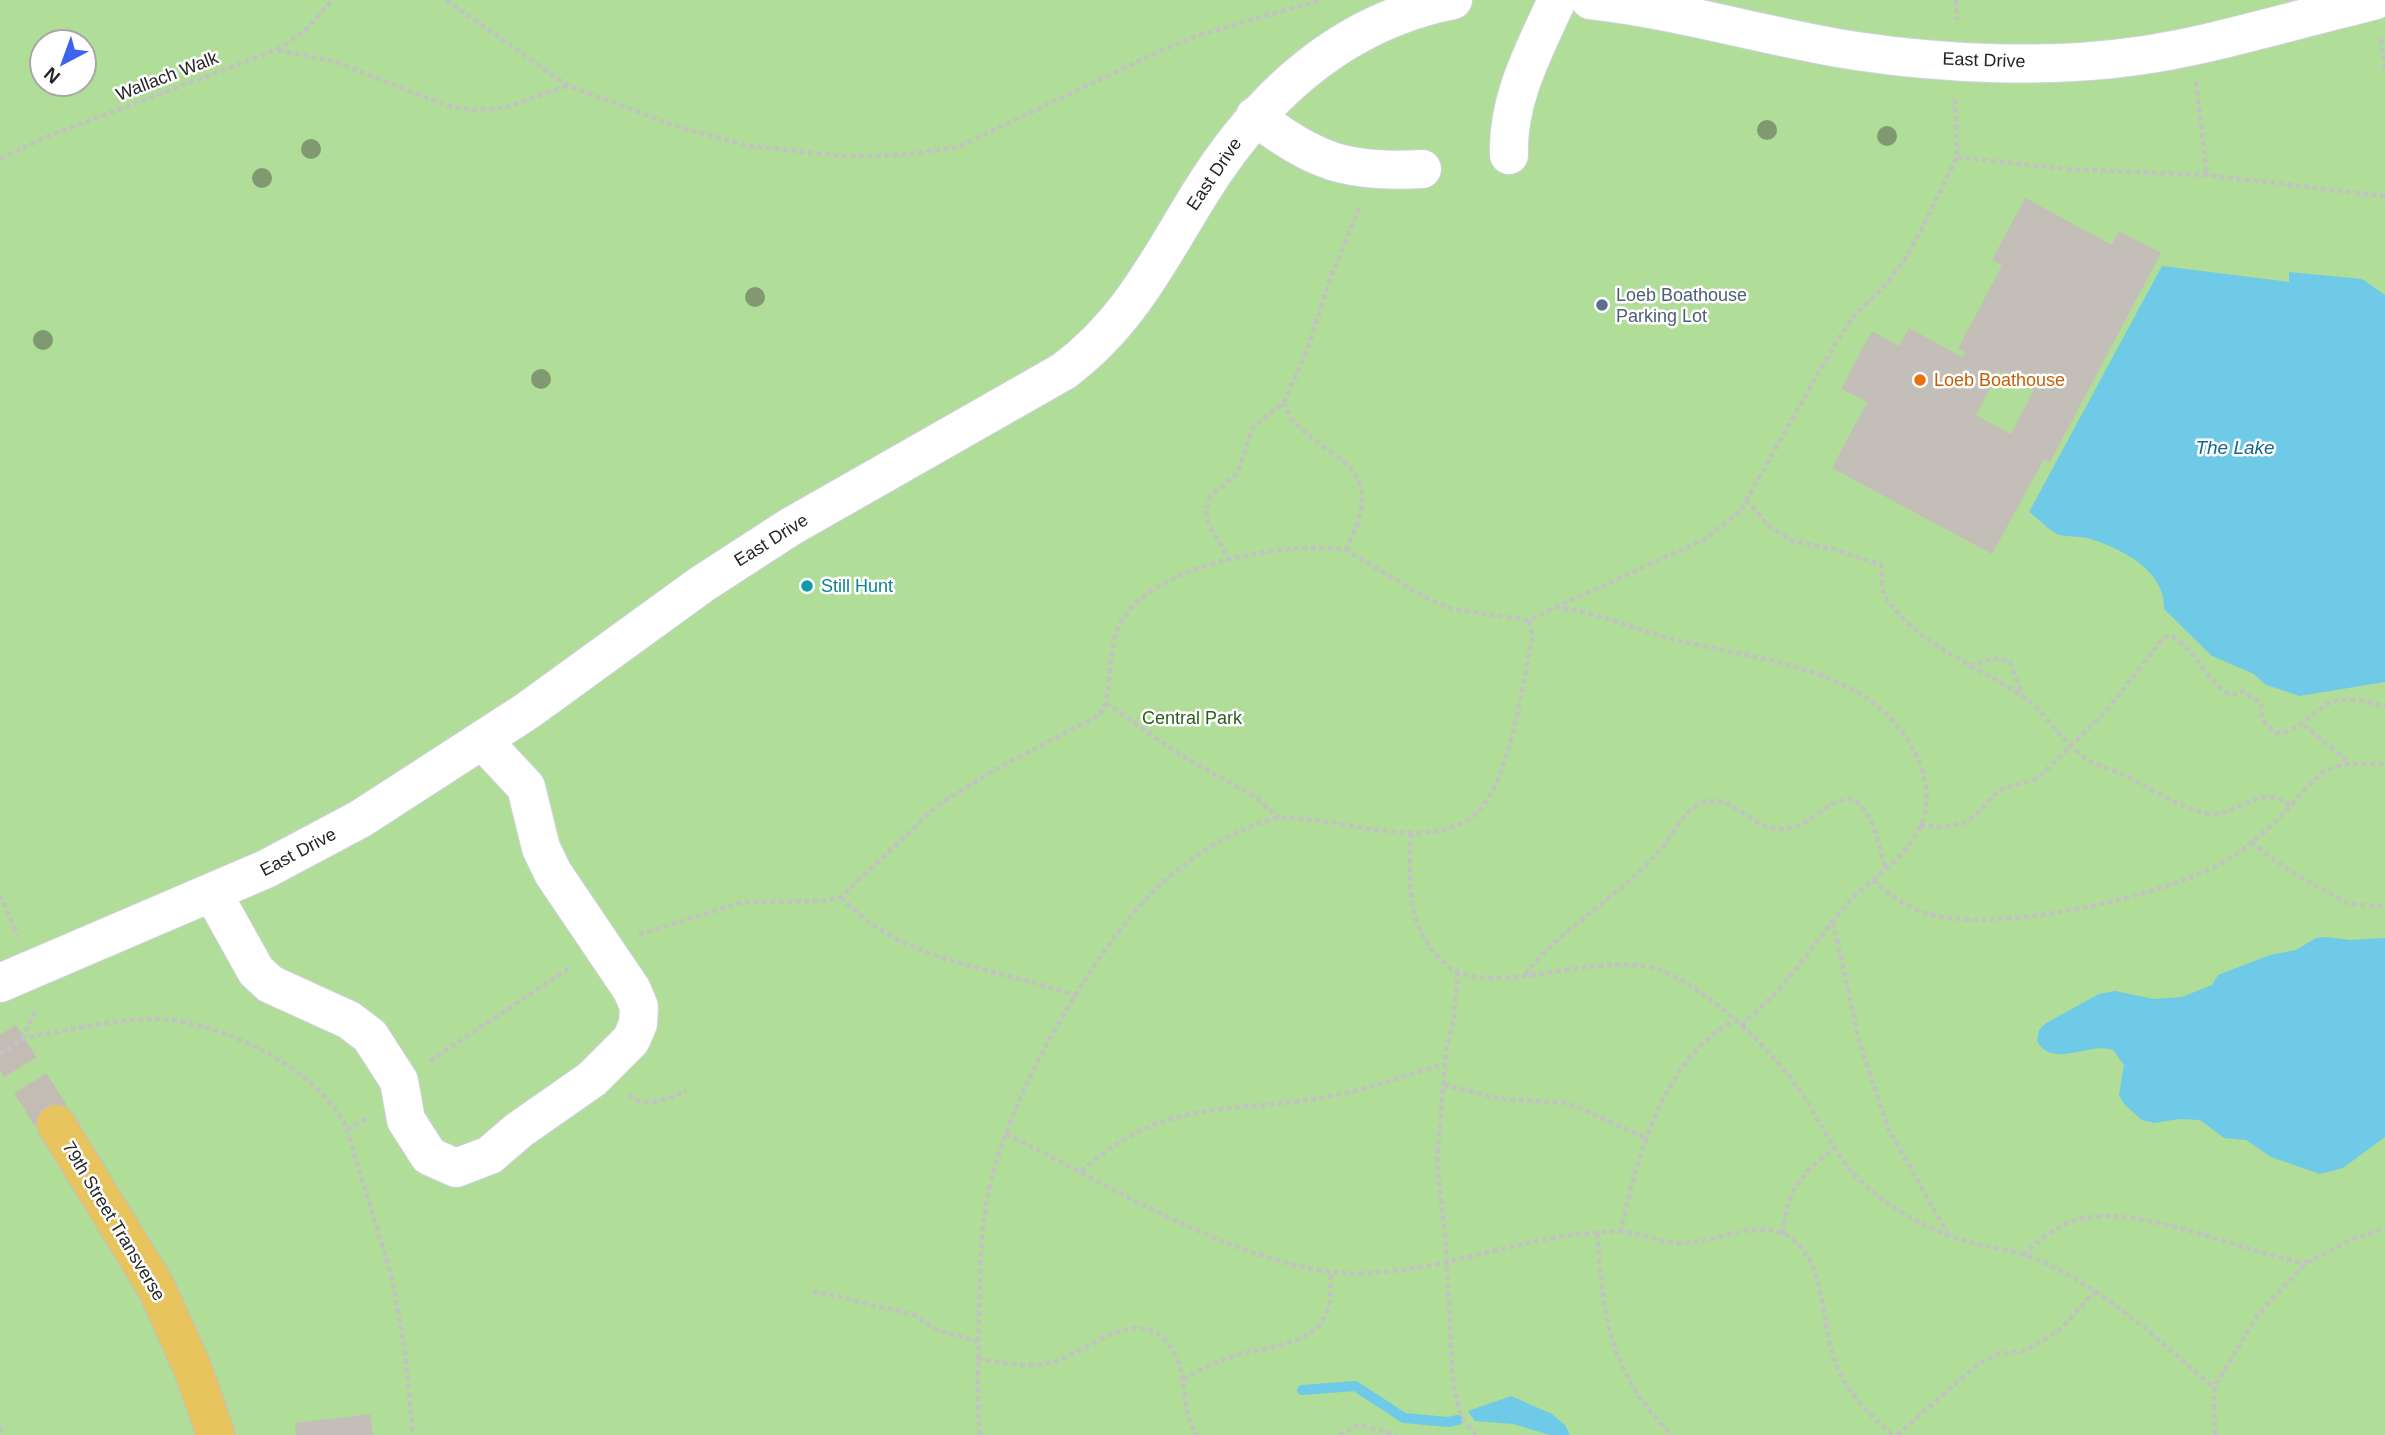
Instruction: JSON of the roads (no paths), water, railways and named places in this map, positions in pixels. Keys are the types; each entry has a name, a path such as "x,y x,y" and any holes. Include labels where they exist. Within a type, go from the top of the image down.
{"main road":[{"name":"79th Street Transverse","path":"57,1124 116,1217 156,1287 188,1357 216,1435"}],"street":[{"name":"East Drive","path":"0,983 213,894 320,842 483,741 702,584 790,527 1036,388 1090,351 1110,332 1140,293 1220,161 1255,116 1297,75 1351,36 1407,11 1453,0"},
{"path":"1509,155 1508,130 1515,95 1557,0"},
{"name":"East Drive","path":"1590,0 1644,7 1857,51 2016,62 2138,56 2194,46 2362,3"},
{"path":"1255,116 1282,138 1336,164 1376,172 1422,169"},
{"path":"213,894 256,971 270,984 349,1020 370,1035 399,1081 406,1120 429,1156 457,1168 490,1155 519,1130 592,1079 631,1040 638,1024 639,1007 632,990 553,873 541,848 526,787 483,741"}],"water":[{"name":"The Lake","path":"2162,266 2289,282 2289,272 2362,279 2385,295 2385,682 2299,696 2266,685 2254,674 2212,656 2164,609 2163,595 2157,583 2138,562 2100,542 2056,533 2029,512"},
{"path":"2316,938 2350,940 2385,938 2385,1137 2343,1168 2320,1174 2271,1157 2246,1140 2224,1138 2200,1120 2179,1119 2154,1123 2142,1120 2124,1104 2119,1095 2124,1065 2113,1050 2103,1048 2052,1053 2037,1041 2039,1030 2046,1023 2099,994 2115,991 2154,999 2182,997 2212,985 2218,975 2270,955 2296,950"},
{"path":"1511,1396 1552,1414 1565,1425 1570,1435 1550,1435 1513,1424 1475,1421 1468,1411"}],"waterway":[{"path":"1302,1390 1355,1386 1404,1418 1448,1422 1458,1420"}],"tunnel":[{"path":"0,1035 56,1124"}],"place":[{"name":"Loeb Boathouse Parking Lot","path":"1602,305"},
{"name":"Loeb Boathouse","path":"1920,380"},
{"name":"Still Hunt","path":"807,586"}],"park label":[{"name":"Central Park","path":"1192,718"}]}
